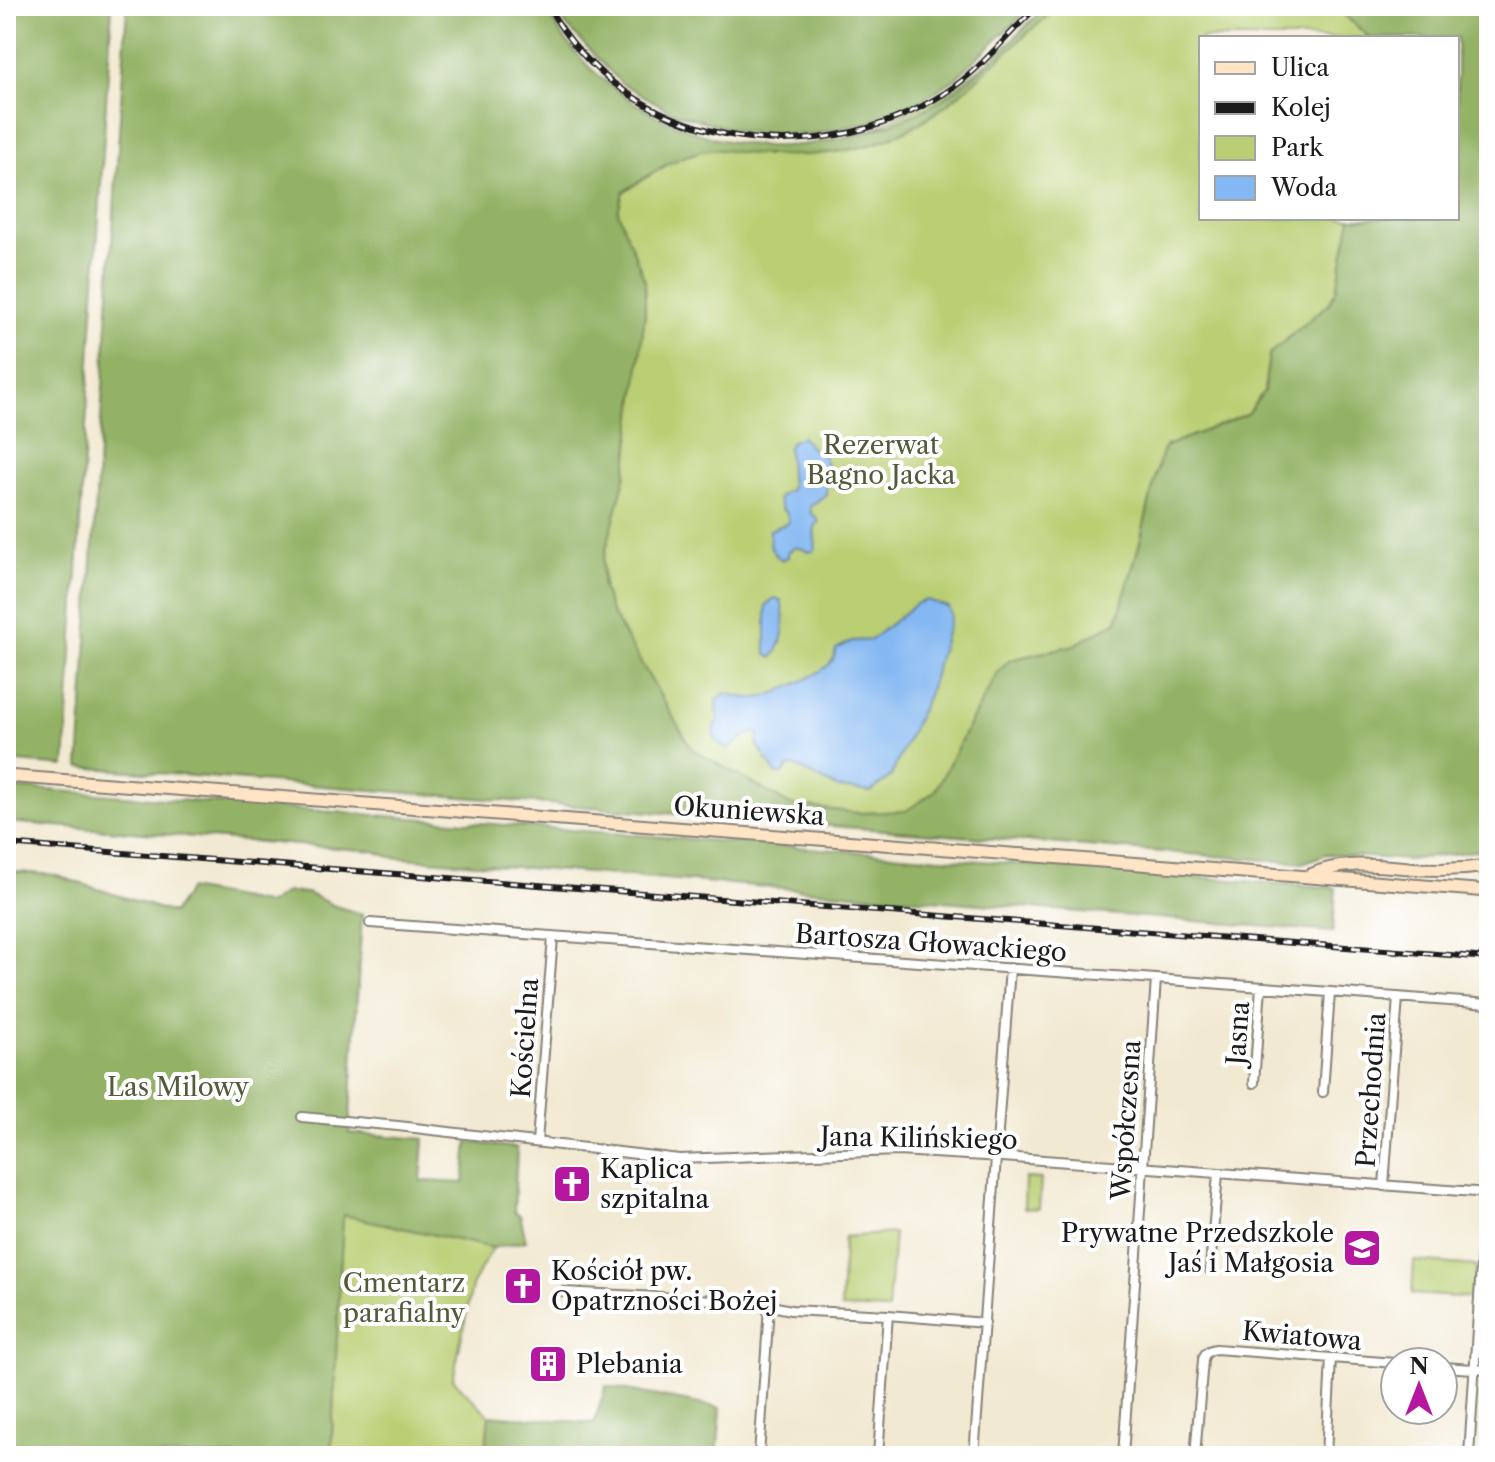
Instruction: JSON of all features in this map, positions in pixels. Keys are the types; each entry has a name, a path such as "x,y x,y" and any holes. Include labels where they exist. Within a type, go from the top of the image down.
{"main road":[{"name":"Okuniewska","path":"6,776 1489,891"},
{"path":"1306,877 1324,869 1351,865 1425,869 1489,866"}],"street":[{"name":"Bartosza Głowackiego","path":"370,923 1489,1004"},
{"name":"Kościelna","path":"537,1142 553,937"},
{"path":"974,1456 1010,968"},
{"name":"Współczesna","path":"1123,1456 1156,979"},
{"name":"Jasna","path":"1254,1083 1261,987"},
{"path":"1323,1092 1330,992"},
{"name":"Przechodnia","path":"1384,1186 1398,997"},
{"name":"Jana Kilińskiego","path":"302,1117 679,1159 898,1151 1487,1193"},
{"path":"1469,1456 1489,1139"},
{"path":"1210,1270 1218,1173"},
{"path":"564,1292 752,1302 791,1310 985,1323"},
{"path":"759,1456 769,1306"},
{"path":"878,1456 888,1315"},
{"name":"Kwiatowa","path":"1195,1456 1206,1352 1216,1349 1379,1362"},
{"path":"1326,1456 1331,1358"},
{"path":"1459,1368 1489,1370"}],"green space":[{"path":"6,6 112,6 65,766 6,761"},
{"path":"127,6 544,6 562,35 584,61 609,85 637,104 667,121 699,133 733,142 787,146 829,141 873,130 931,106 963,85 992,60 1046,6 1061,6 946,105 895,136 866,146 824,154 697,152 664,166 623,192 618,212 645,281 645,314 626,474 603,561 602,585 611,612 692,749 791,805 859,813 906,811 935,791 998,672 1010,660 1074,645 1117,621 1160,458 1166,446 1247,414 1264,391 1269,354 1328,304 1336,291 1351,220 1459,220 1459,36 1368,36 1334,6 1489,6 1489,849 1408,860 1326,854 1303,863 79,767"},
{"path":"556,6 1032,6 954,80 911,107 862,124 809,135 742,132 674,113 621,83 565,24"},
{"name":"Rezerwat Bagno Jacka","path":"1053,6 1334,6 1368,36 1199,36 1199,220 1356,220 1342,304 1270,354 1264,391 1247,414 1166,446 1160,458 1117,622 923,821 789,807 689,754 604,612 603,561 612,526 607,207 623,192 680,157 697,153 710,145 757,150 844,143 947,93 996,56"},
{"path":"6,787 1336,888 1333,932 390,857 374,851 6,822"},
{"name":"Las Milowy","path":"6,871 54,875 173,913 189,889 269,904 286,892 307,893 362,914 349,1133 424,1139 421,1181 464,1183 468,1142 517,1148 514,1212 520,1215 526,1241 493,1248 343,1215 331,1456 6,1456"},
{"path":"1025,1178 1041,1179 1039,1209 1024,1208"},
{"name":"Cmentarz parafialny","path":"343,1214 493,1248 473,1282 453,1379 489,1415 485,1456 331,1456"},
{"path":"894,1233 888,1310 841,1308 844,1237"},
{"path":"1414,1261 1476,1266 1474,1298 1412,1294"},
{"path":"606,1386 721,1408 717,1456 485,1456 489,1415 594,1423"}],"water":[{"path":"802,437 813,450 824,456 827,466 826,494 810,507 819,523 815,528 815,550 809,552 794,548 782,560 771,547 770,530 788,523 788,516 778,499 791,488 788,447 791,441"},
{"path":"774,598 781,600 784,623 780,645 772,658 766,654 766,606"},
{"path":"927,600 948,607 951,616 928,695 891,776 871,792 838,788 795,766 788,767 783,774 776,774 757,744 759,735 755,732 743,737 728,750 717,741 714,730 718,721 717,700 725,693 757,698 797,684 827,666 833,660 836,649 852,641 871,640 915,604"}],"railway":[{"path":"548,6 582,54 625,91 674,118 727,134 782,140 838,135 893,119 945,93 982,63 1038,6"},
{"path":"6,844 1489,958"}],"place":[{"name":"Kaplica szpitalna","path":"572,1184"},
{"name":"Prywatne Przedszkole Jaś i Małgosia","path":"1362,1248"},
{"name":"Kościół pw. Opatrzności Bożej","path":"523,1286"},
{"name":"Plebania","path":"548,1364"}]}
